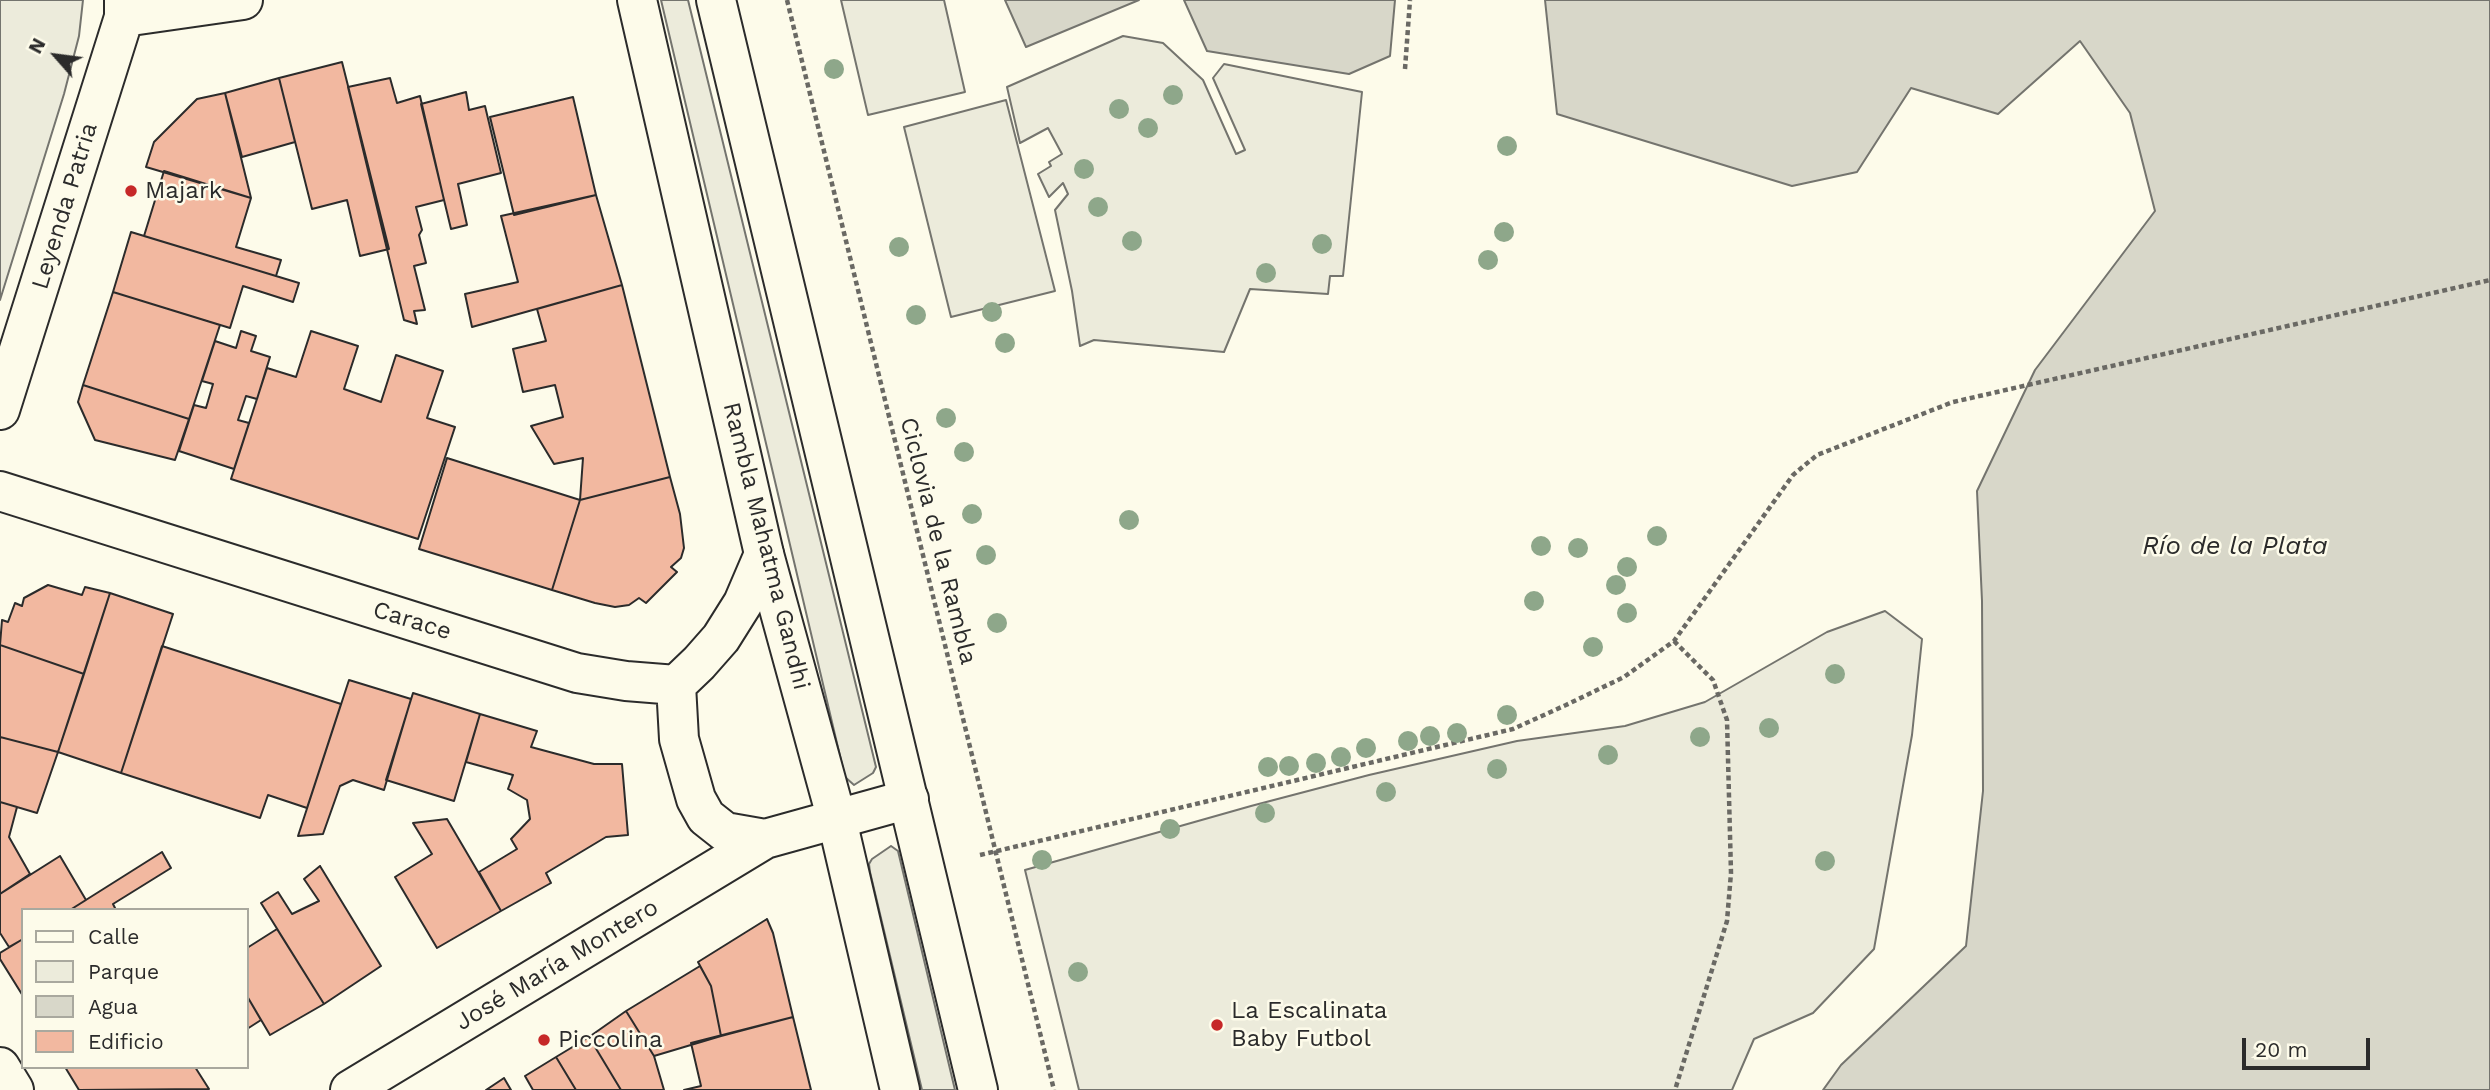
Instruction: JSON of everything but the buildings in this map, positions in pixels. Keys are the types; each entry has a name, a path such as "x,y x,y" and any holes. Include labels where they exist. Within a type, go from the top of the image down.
{"street":[{"path":"124,9 243,0"},
{"name":"Rambla Mahatma Gandhi","path":"637,0 764,554 837,820 900,1090"},
{"path":"716,0 978,1090"},
{"name":"Leyenda Patria","path":"0,410 124,9"},
{"name":"Carace","path":"0,491 576,673 676,685"},
{"path":"676,685 721,638 743,603 764,554"},
{"name":"José María Montero","path":"676,685 679,739 696,799 706,817 725,832 765,839"},
{"name":"José María Montero","path":"350,1090 765,839 909,800"},
{"path":"0,1067 14,1090"}],"path":[{"name":"Ciclovia de la Rambla","path":"787,0 1054,1090"},
{"path":"1405,69 1410,0"},
{"path":"980,855 1513,729 1624,677 1674,640 1793,475 1817,455 1954,402 2490,280"},
{"path":"1674,640 1713,680 1727,720 1731,873 1727,921 1675,1090"}],"green space":[{"path":"0,0 83,0 79,36 64,94 0,300"},
{"path":"661,0 688,0 876,767 873,773 854,785 845,777"},
{"path":"841,0 944,0 965,92 868,115"},
{"path":"1123,36 1163,43 1203,80 1236,154 1245,150 1213,78 1224,64 1362,92 1343,276 1330,276 1328,294 1250,289 1224,352 1094,340 1080,346 1055,210 1068,194 1063,183 1049,197 1038,174 1051,166 1049,162 1062,154 1048,128 1020,143 1007,87"},
{"path":"1006,100 1055,291 951,317 904,127"},
{"path":"1885,611 1922,639 1912,735 1874,949 1813,1013 1754,1039 1732,1090 1079,1090 1025,870 1369,775 1517,741 1625,726 1705,702 1827,632"},
{"path":"891,846 898,851 955,1090 922,1090 870,872 869,864 872,859"}],"water":[{"path":"1005,0 1139,0 1026,47"},
{"path":"1184,0 1395,0 1390,56 1349,74 1207,51"},
{"name":"Río de la Plata","path":"1545,0 2490,0 2490,1090 1823,1090 1841,1065 1966,946 1983,791 1982,601 1977,491 2035,370 2155,211 2130,113 2080,41 1998,114 1911,88 1857,172 1792,186 1557,114"}],"place":[{"name":"Majark","path":"131,191"},
{"name":"La Escalinata Baby Futbol","path":"1217,1025"},
{"name":"Piccolina","path":"544,1040"}]}
